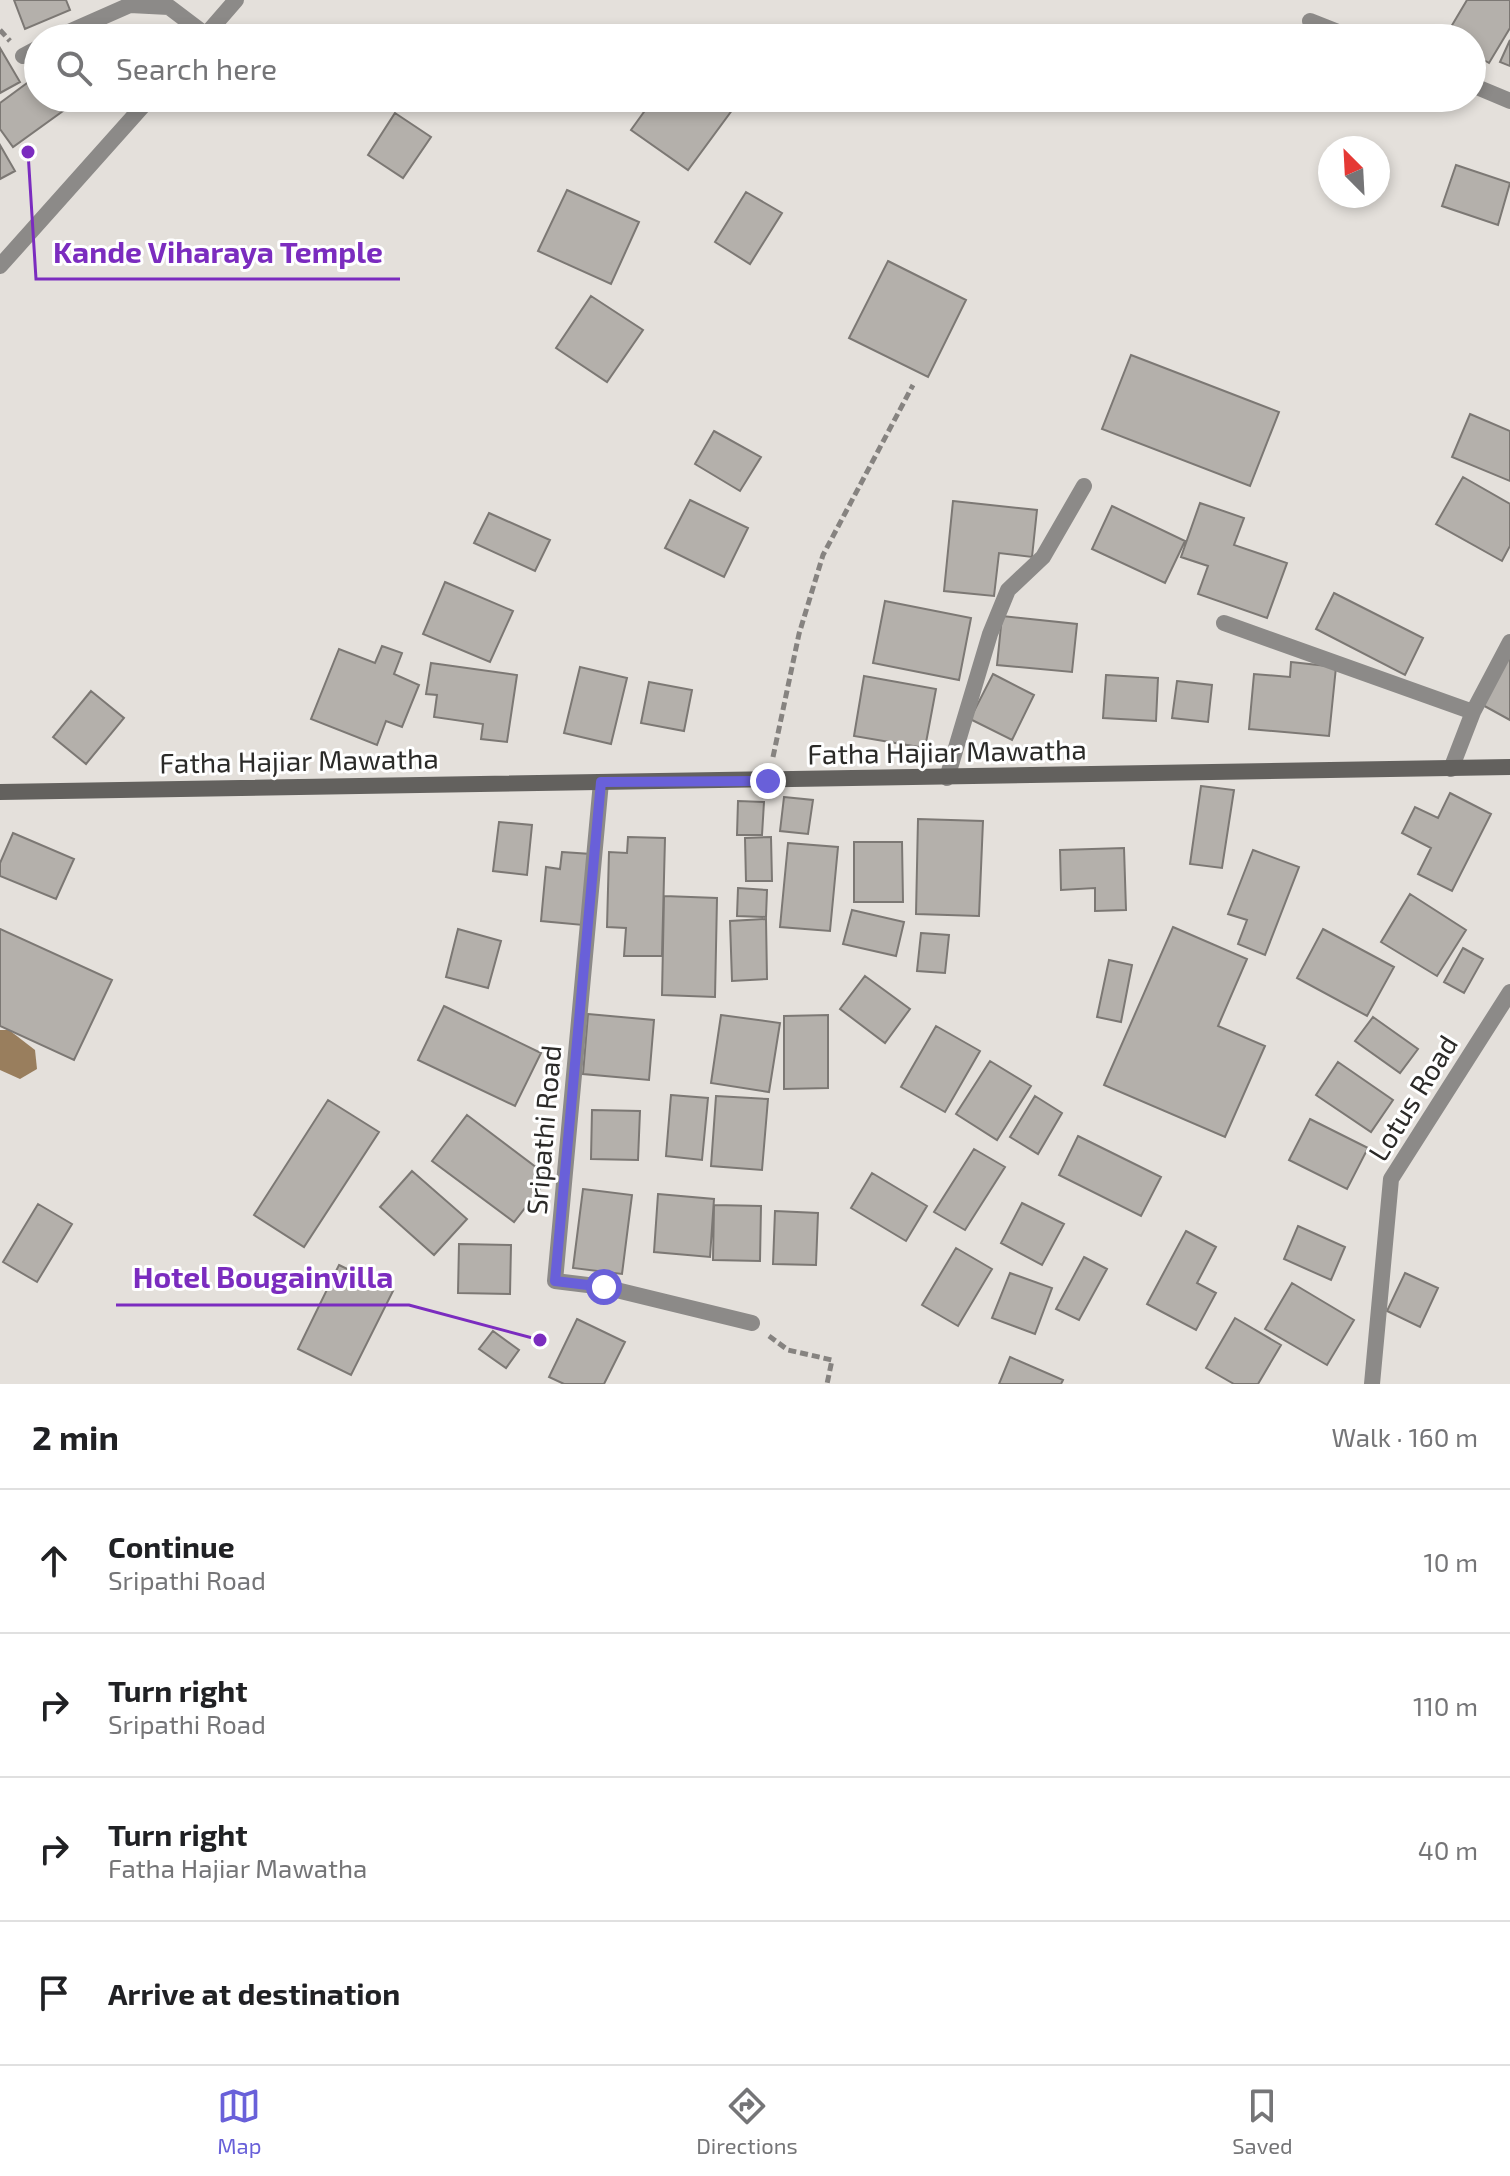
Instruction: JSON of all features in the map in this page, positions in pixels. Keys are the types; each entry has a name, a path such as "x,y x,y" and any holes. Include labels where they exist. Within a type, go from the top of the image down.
{"street":[{"path":"215,24 236,0"},
{"path":"87,24 130,5 169,7 190,24"},
{"path":"1310,21 1318,24"},
{"path":"1486,91 1510,101"},
{"path":"0,266 138,112"},
{"path":"947,778 990,634 1008,590 1043,557 1084,486"},
{"path":"1224,623 1473,712"},
{"path":"1451,769 1473,712 1510,642"},
{"name":"Fatha Hajiar Mawatha","path":"0,792 1510,767"},
{"name":"Sripathi Road","path":"601,782 555,1281 604,1287 752,1323"},
{"name":"Lotus Road","path":"1372,1384 1391,1179 1510,992"}],"path":[{"path":"768,781 799,634 823,555 913,385"},
{"path":"752,1323 788,1350 832,1360 827,1384"}],"shaded area":[{"path":"0,1030 9,1030 35,1050 37,1069 20,1079 0,1070"}],"building":[{"path":"14,0 66,0 70,10 24,26"},
{"path":"1467,0 1510,0 1510,28 1489,63 1486,61 1486,24 1453,24"},
{"path":"1510,40 1510,66 1500,62"},
{"path":"0,48 20,82 0,93"},
{"path":"24,85 24,112 62,112 13,147 0,129 0,103"},
{"path":"644,112 731,112 688,170 631,130"},
{"path":"395,113 431,137 403,178 368,155"},
{"path":"0,145 15,171 0,179"},
{"path":"1456,165 1510,183 1498,225 1442,206"},
{"path":"567,190 639,222 611,284 538,251"},
{"path":"746,192 782,213 750,264 715,242"},
{"path":"888,261 966,300 928,377 849,338"},
{"path":"591,296 643,330 607,382 556,348"},
{"path":"1131,355 1279,412 1250,486 1102,429"},
{"path":"1470,414 1510,431 1510,481 1452,457"},
{"path":"714,431 761,457 740,491 695,464"},
{"path":"1463,477 1510,504 1510,546 1502,561 1436,524"},
{"path":"690,500 748,528 724,577 665,548"},
{"path":"953,501 1037,510 1032,557 999,553 994,596 944,591"},
{"path":"1200,503 1244,518 1234,545 1287,563 1267,618 1198,594 1208,566 1181,557"},
{"path":"1112,506 1185,541 1165,583 1092,549"},
{"path":"489,513 550,540 535,571 474,543"},
{"path":"445,582 513,611 490,662 423,634"},
{"path":"1334,593 1423,638 1405,675 1316,629"},
{"path":"885,601 971,618 959,680 873,663"},
{"path":"1002,616 1077,624 1072,672 997,665"},
{"path":"382,646 402,653 394,674 419,685 402,727 386,721 377,745 311,719 339,649 375,663"},
{"path":"1510,647 1510,720 1479,703"},
{"path":"1291,662 1336,667 1329,736 1249,729 1254,674 1290,677"},
{"path":"431,663 517,675 507,742 481,739 483,724 434,717 437,695 426,694"},
{"path":"580,667 627,678 611,744 564,733"},
{"path":"993,674 1034,695 1012,740 970,719"},
{"path":"1106,675 1158,678 1156,721 1103,718"},
{"path":"864,676 936,689 925,748 854,736"},
{"path":"1177,681 1212,685 1208,722 1172,718"},
{"path":"649,682 692,690 684,731 641,723"},
{"path":"91,691 124,718 86,764 53,737"},
{"path":"1201,786 1234,790 1222,868 1190,864"},
{"path":"1450,793 1491,814 1452,891 1418,874 1431,848 1402,833 1415,807 1438,818"},
{"path":"784,797 813,800 808,834 780,831"},
{"path":"738,801 764,802 762,835 737,835"},
{"path":"918,819 983,821 979,916 916,914"},
{"path":"499,822 532,825 527,875 493,871"},
{"path":"13,833 74,859 56,899 0,876 0,863"},
{"path":"628,837 665,838 662,956 624,956 626,928 607,927 609,852 627,853"},
{"path":"771,837 772,881 746,881 745,838"},
{"path":"854,842 902,842 903,902 854,902"},
{"path":"788,843 838,847 830,931 780,927"},
{"path":"1124,848 1126,910 1095,911 1095,888 1061,890 1060,850"},
{"path":"1253,850 1299,867 1265,955 1238,944 1247,920 1228,914"},
{"path":"562,852 591,854 583,925 541,921 546,867 560,869"},
{"path":"738,888 767,890 766,917 737,916"},
{"path":"1410,894 1466,930 1437,976 1381,942"},
{"path":"664,896 717,898 715,997 662,995"},
{"path":"852,910 904,922 896,956 843,944"},
{"path":"766,919 767,979 732,981 730,921"},
{"path":"1173,927 1247,959 1218,1026 1265,1046 1225,1137 1104,1085"},
{"path":"0,929 112,980 74,1060 0,1026"},
{"path":"458,929 501,941 488,988 446,977"},
{"path":"1323,929 1394,967 1367,1016 1297,978"},
{"path":"921,933 949,935 945,973 917,971"},
{"path":"1463,948 1483,959 1464,993 1444,982"},
{"path":"1109,960 1132,965 1121,1022 1097,1017"},
{"path":"865,976 910,1009 885,1043 840,1009"},
{"path":"444,1006 541,1053 515,1106 418,1060"},
{"path":"588,1014 654,1020 649,1080 583,1074"},
{"path":"721,1015 780,1023 769,1092 711,1083"},
{"path":"828,1015 828,1088 784,1089 784,1016"},
{"path":"1373,1017 1418,1049 1400,1073 1355,1041"},
{"path":"936,1026 980,1051 945,1112 901,1087"},
{"path":"990,1061 1031,1086 997,1140 956,1114"},
{"path":"1338,1062 1393,1100 1371,1132 1316,1095"},
{"path":"671,1095 708,1098 702,1160 666,1156"},
{"path":"716,1096 768,1099 762,1170 711,1166"},
{"path":"1035,1096 1062,1113 1038,1154 1010,1137"},
{"path":"328,1100 379,1132 304,1247 254,1215"},
{"path":"592,1110 640,1111 638,1160 591,1159"},
{"path":"467,1115 549,1177 514,1222 432,1161"},
{"path":"1310,1119 1368,1148 1347,1189 1289,1160"},
{"path":"1078,1136 1161,1177 1141,1216 1059,1175"},
{"path":"974,1149 1005,1167 965,1230 934,1212"},
{"path":"412,1171 467,1219 434,1255 380,1207"},
{"path":"872,1173 927,1206 906,1241 851,1208"},
{"path":"583,1189 632,1195 622,1274 573,1268"},
{"path":"658,1194 714,1199 710,1257 654,1252"},
{"path":"1022,1203 1064,1224 1042,1265 1001,1243"},
{"path":"38,1204 72,1224 37,1282 3,1262"},
{"path":"714,1205 761,1206 760,1261 713,1260"},
{"path":"775,1211 818,1213 816,1265 773,1264"},
{"path":"1298,1226 1345,1247 1331,1280 1284,1259"},
{"path":"1186,1231 1216,1247 1197,1283 1216,1293 1196,1330 1147,1304"},
{"path":"459,1244 511,1245 510,1294 458,1293"},
{"path":"956,1248 992,1269 958,1326 922,1305"},
{"path":"1084,1257 1107,1269 1079,1320 1056,1309"},
{"path":"339,1265 393,1291 351,1375 298,1349"},
{"path":"1010,1273 1052,1288 1035,1334 992,1318"},
{"path":"1405,1273 1438,1288 1420,1327 1387,1311"},
{"path":"1292,1283 1354,1320 1327,1365 1265,1329"},
{"path":"1235,1318 1281,1345 1258,1384 1234,1384 1206,1368"},
{"path":"577,1319 625,1342 604,1384 564,1384 549,1377"},
{"path":"493,1331 519,1350 506,1368 479,1349"},
{"path":"1010,1357 1063,1380 1061,1384 999,1384"}],"place":[{"name":"Kande Viharaya Temple","path":"28,152"},
{"name":"Hotel Bougainvilla","path":"540,1340"}],"route":[{"path":"604,1287 555,1281 601,782 768,781"}]}
